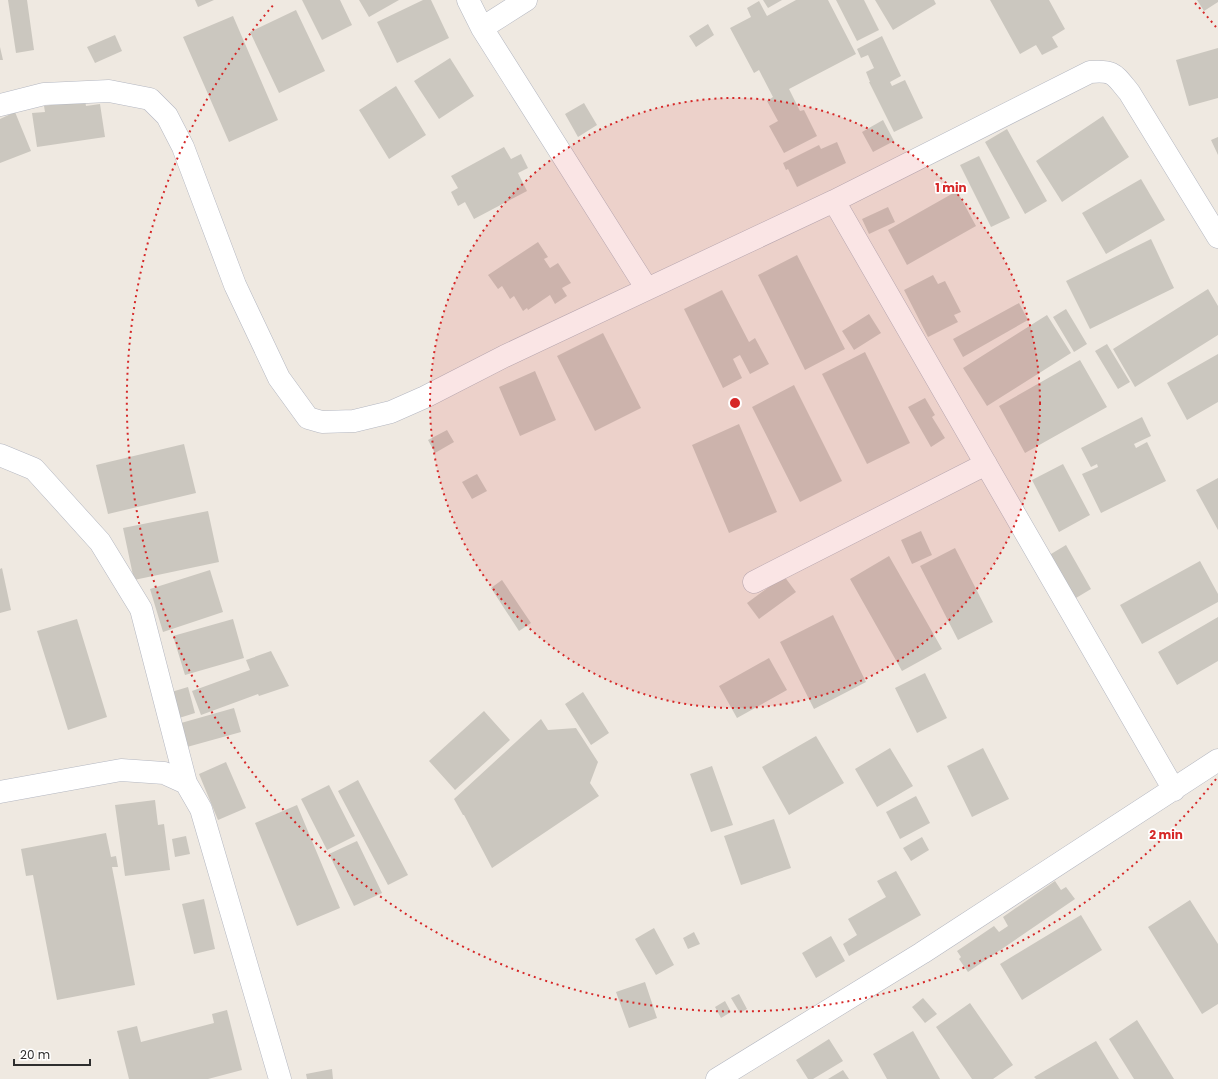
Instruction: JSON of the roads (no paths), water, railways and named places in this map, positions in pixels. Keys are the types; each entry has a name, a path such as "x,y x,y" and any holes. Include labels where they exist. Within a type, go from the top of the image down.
{"street":[{"path":"468,0 482,28 646,289"},
{"path":"482,28 526,0"},
{"path":"0,105 44,94 109,91 150,99 166,116 183,147 236,285 279,378 308,418 322,422 354,421 391,412 425,397 505,356 834,201 1090,72 1106,71 1115,75 1129,92 1218,237"},
{"path":"834,201 1174,790"},
{"path":"0,455 34,469 100,542 141,609 186,783 201,808 280,1079"},
{"path":"754,582 986,464"},
{"path":"717,1079 922,953 1218,760"},
{"path":"0,792 121,770 164,773 186,783"}]}
